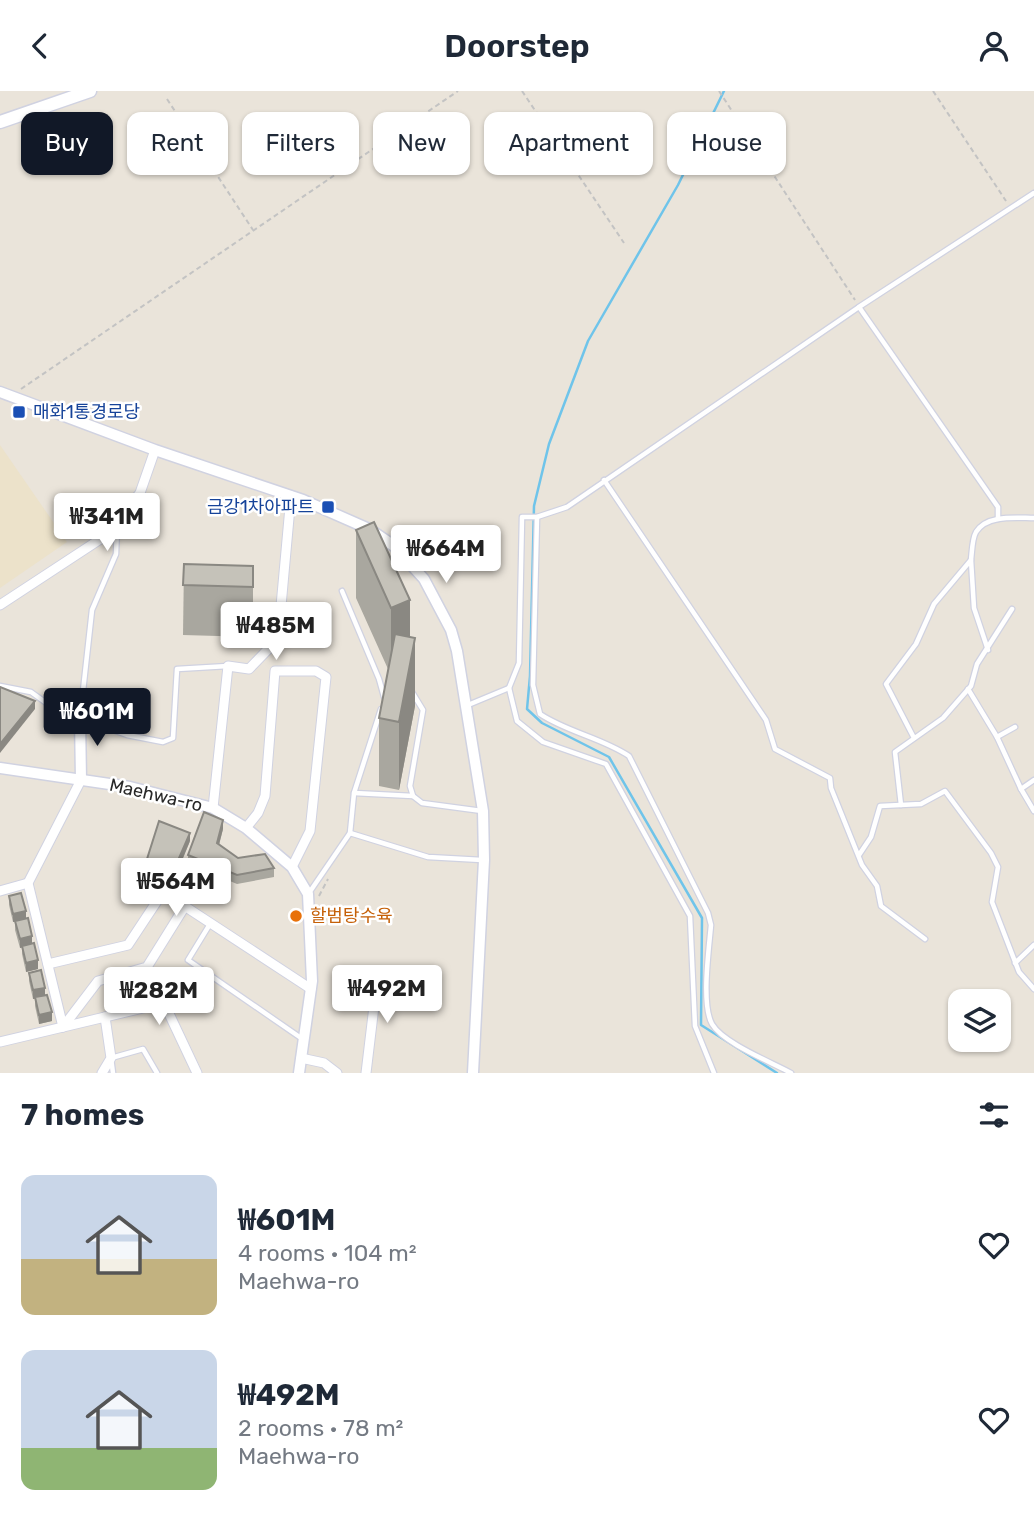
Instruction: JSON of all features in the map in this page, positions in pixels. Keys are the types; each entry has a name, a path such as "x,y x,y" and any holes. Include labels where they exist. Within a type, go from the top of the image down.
{"main road":[{"path":"0,122 90,91"}],"street":[{"path":"6,394 155,450 292,496 383,537 417,571 433,594 451,630 467,706 483,811 485,860 473,1073"},
{"path":"0,605 105,536 140,493 155,450"},
{"path":"213,808 228,666 249,669 278,639 292,496"},
{"path":"246,828 258,813 265,796 275,671 316,671 326,677 310,831 292,867"},
{"path":"63,1027 28,883 81,780 80,718"},
{"name":"Maehwa-ro","path":"0,768 130,787 213,808 246,828 292,867 308,894 311,989 299,1073"},
{"path":"0,891 28,883"},
{"path":"48,964 128,945 163,892 311,989"},
{"path":"63,1027 98,981 147,967 185,906"},
{"path":"366,1073 378,973"},
{"path":"0,1042 164,1003 197,1073"},
{"path":"102,1073 111,1058 105,1017"},
{"path":"301,1058 324,1063 337,1073"}],"lane":[{"path":"714,1073 695,1026 690,916 606,764 543,742 517,721 509,688 519,663 522,517 537,517 567,507 859,307 1034,193"},
{"path":"859,307 998,507 998,519"},
{"path":"0,404 6,394"},
{"path":"604,480 766,720 775,749 830,778 831,788 858,856 877,886 881,906 925,939"},
{"path":"537,517 533,685 540,714 614,746 629,756 708,913 710,925 707,1008 713,1025 728,1039 791,1073"},
{"path":"988,650 974,608 971,560 976,532 988,522 998,519 1034,518"},
{"path":"80,718 92,610 116,554 117,521"},
{"path":"914,738 887,684 916,644 934,604 971,560"},
{"path":"308,894 350,833 354,793 384,694 342,591"},
{"path":"901,805 895,753 943,718 968,689 977,664 1012,610"},
{"path":"0,686 31,692 56,711 127,735 168,741 173,738 177,669 228,666"},
{"path":"467,706 509,688"},
{"path":"968,689 997,737 1034,811"},
{"path":"401,690 412,692 422,710 410,786 413,796"},
{"path":"384,694 393,692"},
{"path":"997,737 1016,727"},
{"path":"1021,789 1034,780"},
{"path":"858,856 871,837 880,806 921,804 945,791 991,853 998,867 992,902 1019,972 1034,989"},
{"path":"354,793 413,796 422,803 483,811"},
{"path":"350,833 428,857 485,860"},
{"path":"210,923 188,960 304,1040"},
{"path":"1015,963 1034,945"},
{"path":"113,1073 111,1058 143,1049 158,1073"}],"path":[{"path":"6,394 253,231 458,91"},
{"path":"522,91 624,243"},
{"path":"719,91 859,307"},
{"path":"933,91 1011,209"},
{"path":"167,99 253,231"}],"shaded area":[{"path":"0,445 67,542 0,588"}],"building":[{"path":"374,522 410,600 391,608 356,530"},
{"path":"184,564 253,566 253,587 183,585"},
{"path":"395,634 415,638 399,722 379,718"},
{"path":"0,687 35,701 0,744"},
{"path":"204,812 223,820 217,843 238,858 265,854 274,868 237,875 188,855"},
{"path":"159,821 190,833 176,865 218,874 210,892 141,878"},
{"path":"21,893 26,911 13,914 9,896"},
{"path":"28,918 32,936 20,939 15,921"},
{"path":"34,943 38,960 26,963 22,946"},
{"path":"41,970 45,988 33,990 29,973"},
{"path":"47,995 52,1012 39,1015 35,997"}],"waterway":[{"path":"724,91 678,185 588,341 549,444 534,506 527,709 542,723 609,757 702,918 701,1025 777,1073"}],"place":[{"name":"매화1통경로당","path":"19,412"},
{"name":"금강1차아파트","path":"328,507"},
{"name":"할범탕수육","path":"296,916"}]}
